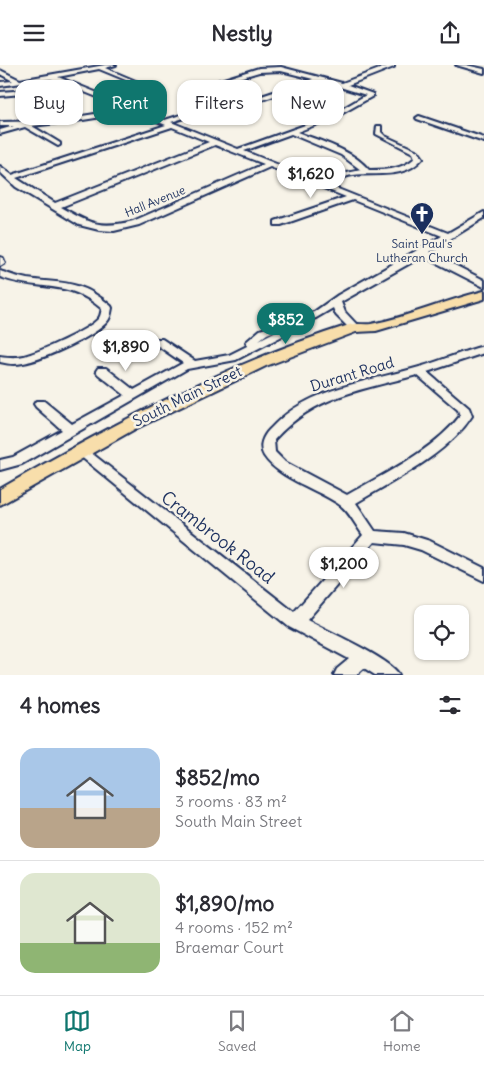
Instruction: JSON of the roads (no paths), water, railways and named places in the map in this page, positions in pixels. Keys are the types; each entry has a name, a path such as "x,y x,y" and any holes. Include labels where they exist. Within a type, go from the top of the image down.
{"main road":[{"path":"354,327 363,320 484,284"},
{"path":"354,327 371,328 484,295"},
{"name":"South Main Street","path":"0,498 148,413 210,383 284,352 354,327"}],"street":[{"path":"33,80 113,65"},
{"path":"459,65 484,71"},
{"path":"344,85 392,67"},
{"path":"100,68 130,80"},
{"path":"226,80 259,70 292,70 300,68"},
{"path":"292,70 324,80"},
{"path":"0,73 16,80"},
{"path":"52,77 59,80"},
{"path":"262,98 320,79"},
{"path":"0,84 15,82"},
{"path":"344,85 370,95 344,110"},
{"path":"0,94 15,93"},
{"path":"419,118 484,140"},
{"path":"13,177 177,121"},
{"path":"0,124 15,125"},
{"path":"169,124 449,236"},
{"path":"0,132 26,125 58,144"},
{"path":"239,151 312,125"},
{"path":"320,185 342,176 392,173 414,164 418,158 416,152 378,133 379,127"},
{"path":"292,133 347,156 363,166 367,173"},
{"path":"53,207 216,142"},
{"name":"Hall Avenue","path":"0,168 13,177 19,185 82,223 114,228 136,223 269,165"},
{"path":"278,223 352,198"},
{"name":"South Main Street","path":"191,363 226,360 253,348 288,329 296,321 308,318 336,302 341,297 423,252 484,214"},
{"path":"423,252 484,284"},
{"path":"0,274 10,279 69,284 99,300 107,309 105,318 97,326 41,354 19,362 0,359"},
{"path":"336,302 340,313 354,327"},
{"path":"0,465 13,463 191,363 158,341"},
{"name":"Durant Road","path":"371,536 347,502 280,465 269,453 268,439 278,426 294,412 324,397 419,371 484,349"},
{"path":"102,371 133,395"},
{"path":"347,502 415,460 460,427 466,416 463,408 419,371"},
{"path":"40,404 71,430"},
{"name":"Crambrook Road","path":"80,451 295,622 390,675"},
{"path":"295,622 371,536 404,539 426,545 484,575"},
{"path":"342,675 362,658"}],"place":[{"name":"Saint Paul's Lutheran Church","path":"422,235"}]}
